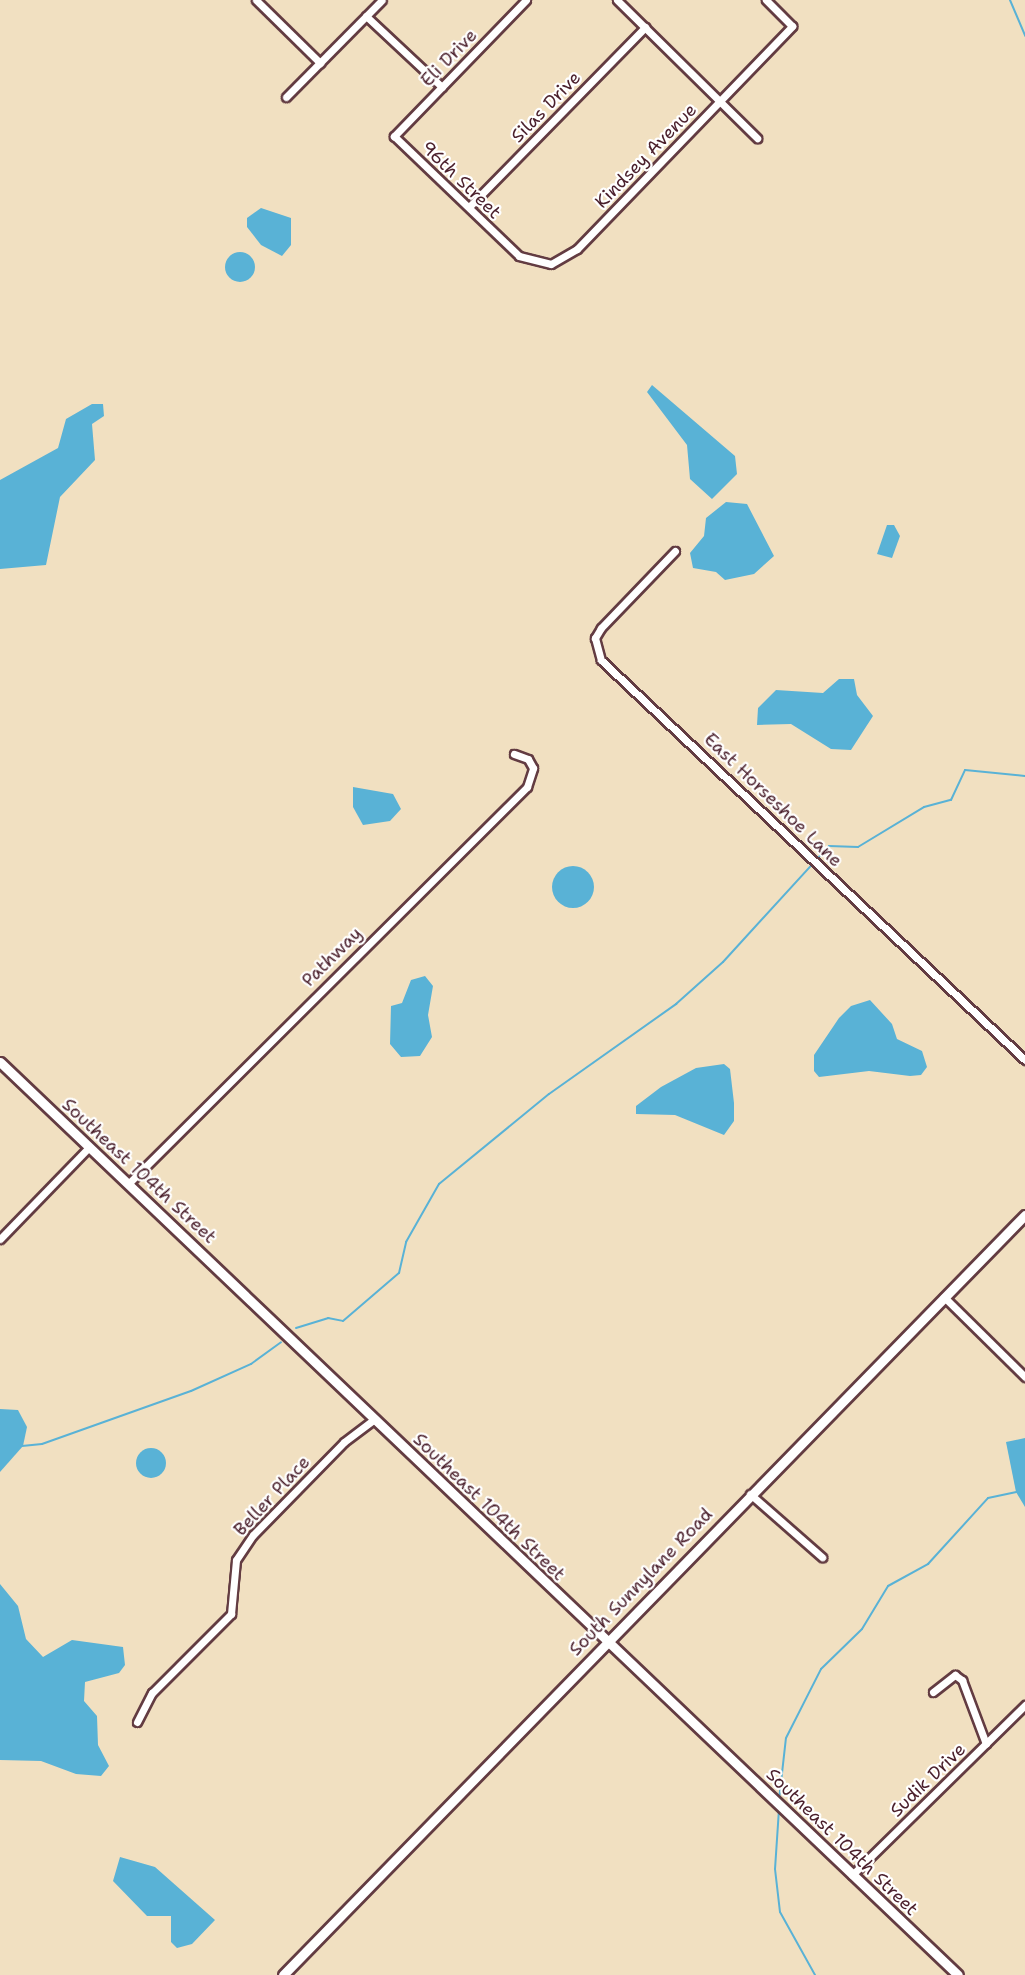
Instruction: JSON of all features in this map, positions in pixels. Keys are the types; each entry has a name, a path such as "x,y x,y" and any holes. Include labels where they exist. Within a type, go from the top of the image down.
{"street":[{"path":"255,0 320,63"},
{"path":"286,97 382,0"},
{"name":"Eli Drive","path":"394,136 526,0"},
{"path":"617,0 758,138"},
{"name":"Kindsey Avenue","path":"506,245 533,262 563,260 792,26 766,0"},
{"path":"366,16 442,87"},
{"name":"Silas Drive","path":"469,207 645,27"},
{"name":"96th Street","path":"394,136 506,245"},
{"name":"East Horseshoe Lane","path":"675,551 598,633 596,649 601,660 1025,1060"},
{"name":"Pathway","path":"128,1184 527,787 533,768 528,759 514,754"},
{"name":"Southeast 104th Street","path":"0,1062 958,1975"},
{"path":"0,1239 89,1147"},
{"name":"South Sunnylane Road","path":"284,1975 605,1641 1025,1215"},
{"path":"944,1297 1025,1377"},
{"name":"Beller Place","path":"137,1722 152,1693 231,1614 236,1560 253,1535 344,1442 374,1419"},
{"path":"750,1494 822,1557"},
{"path":"933,1692 955,1675 962,1680 986,1744"},
{"name":"Sudik Drive","path":"852,1875 1025,1705"}],"water":[{"path":"261,208 291,218 291,245 282,256 261,245 247,227 247,218"},
{"path":"240,252 251,256 255,267 251,278 240,282 229,278 225,267 229,256"},
{"path":"652,385 735,456 737,474 712,499 690,479 687,445 647,392"},
{"path":"92,404 103,404 104,416 92,424 95,460 60,497 46,565 0,569 0,480 58,448 66,419"},
{"path":"726,502 747,504 774,556 754,574 725,580 716,572 693,568 690,553 704,536 706,518"},
{"path":"887,525 894,525 900,536 892,558 877,554"},
{"path":"839,679 854,679 857,695 873,716 851,750 831,749 791,724 757,725 758,708 776,690 823,693"},
{"path":"353,787 393,794 401,809 390,821 363,825 353,807"},
{"path":"573,866 588,872 594,887 588,902 573,908 558,902 552,887 558,872"},
{"path":"425,976 433,986 428,1015 432,1037 420,1056 401,1057 390,1044 391,1006 402,1003 411,980"},
{"path":"870,1000 892,1024 897,1039 922,1051 927,1067 921,1075 910,1076 869,1071 819,1077 814,1071 814,1055 839,1018 851,1006"},
{"path":"724,1064 730,1069 734,1121 724,1135 675,1115 636,1114 636,1106 661,1087 696,1068"},
{"path":"0,1409 18,1410 27,1427 23,1446 0,1472"},
{"path":"1025,1438 1025,1507 1016,1492 1006,1442"},
{"path":"151,1448 162,1452 166,1463 162,1474 151,1478 140,1474 136,1463 140,1452"},
{"path":"0,1584 18,1606 26,1639 43,1657 72,1640 123,1647 125,1665 119,1673 85,1682 84,1701 97,1716 98,1745 109,1766 101,1776 76,1774 41,1761 0,1760"},
{"path":"120,1857 155,1867 215,1920 192,1944 177,1948 171,1942 171,1916 147,1916 113,1881"}],"waterway":[{"path":"1010,0 1025,36"},
{"path":"296,1328 328,1318 343,1321 399,1273 406,1242 439,1184 549,1094 676,1004 723,962 829,846 858,847 924,807 951,800 965,770 1025,776"},
{"path":"22,1446 42,1444 191,1391 251,1364 281,1342"},
{"path":"779,1800 786,1738 821,1669 862,1629 888,1586 928,1564 988,1498 1016,1492"},
{"path":"779,1809 775,1869 780,1912 815,1975"}]}
